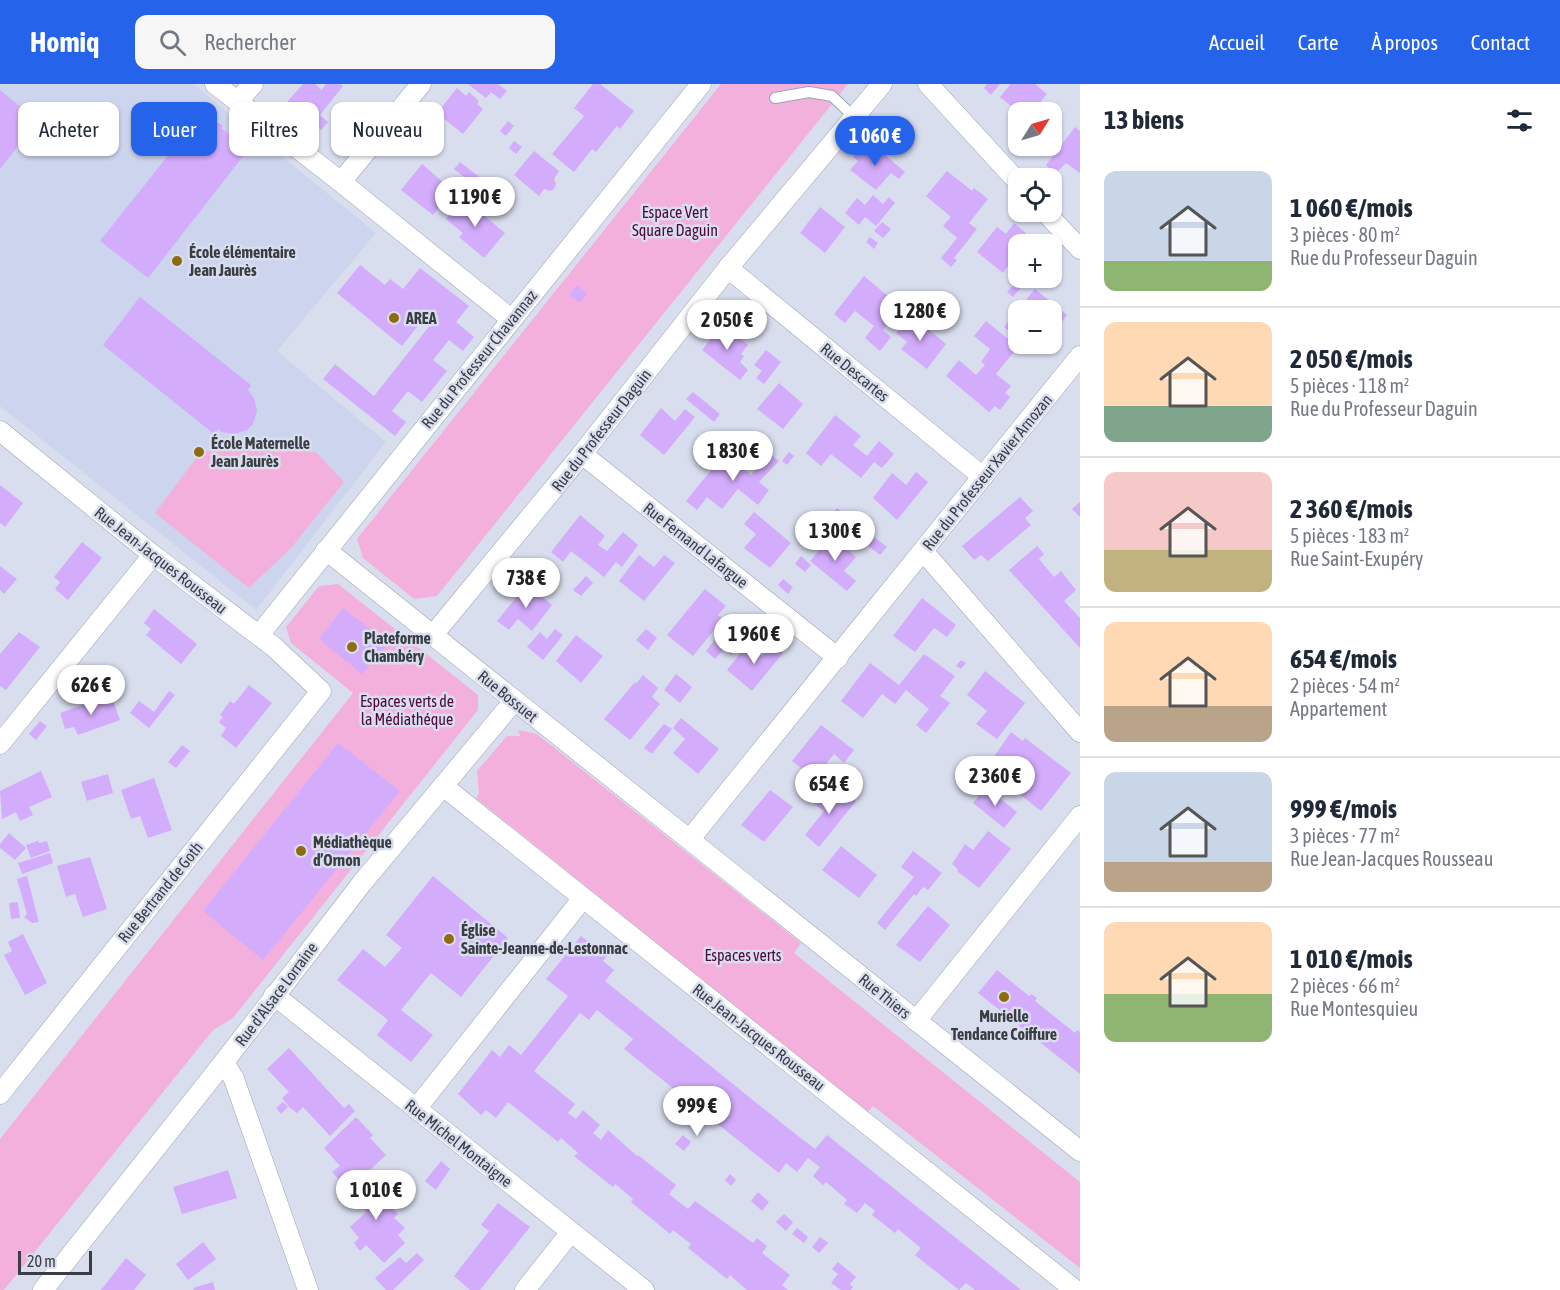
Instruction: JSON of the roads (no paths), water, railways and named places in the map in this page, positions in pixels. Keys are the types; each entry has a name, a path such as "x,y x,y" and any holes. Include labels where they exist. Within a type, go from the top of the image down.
{"street":[{"path":"215,84 237,102 253,84"},
{"path":"341,182 421,84"},
{"name":"Rue du Professeur Chavannaz","path":"259,635 701,84"},
{"name":"Rue du Professeur Daguin","path":"433,635 582,454 728,268 882,84"},
{"path":"928,84 1008,171"},
{"path":"307,156 511,319"},
{"path":"1054,222 1080,249"},
{"name":"Rue Descartes","path":"728,268 983,477"},
{"name":"Rue du Professeur Xavier Arnozan","path":"690,839 1080,356"},
{"name":"Rue Jean-Jacques Rousseau","path":"0,431 153,555 259,635 321,691"},
{"name":"Rue Fernand Lafargue","path":"582,454 837,658"},
{"name":"Rue Bossuet","path":"326,550 690,839"},
{"path":"923,551 1080,732"},
{"path":"0,744 153,555"},
{"name":"Rue Bertrand de Goth","path":"0,1094 321,691"},
{"name":"Rue d'Alsace Lorraine","path":"43,1290 224,1062 362,883 514,701"},
{"name":"Rue Jean-Jacques Rousseau","path":"442,786 1075,1290"},
{"path":"916,1021 1080,816"},
{"name":"Rue Thiers","path":"690,839 1080,1151"},
{"path":"417,1109 583,898"},
{"name":"Rue Michel Montaigne","path":"274,995 644,1290"},
{"path":"224,1062 234,1079 308,1290"},
{"path":"525,1290 571,1232"}],"lane":[{"path":"775,98 809,92 832,96 854,117"}],"place":[{"name":"École élémentaire Jean Jaurès","path":"177,261"},
{"name":"AREA","path":"394,318"},
{"name":"École Maternelle Jean Jaurès","path":"199,452"},
{"name":"Plateforme Chambéry","path":"352,647"},
{"name":"Médiathèque d’Ornon","path":"301,851"},
{"name":"Église Sainte-Jeanne-de-Lestonnac","path":"449,939"},
{"name":"Murielle Tendance Coiffure","path":"1004,997"}],"park label":[{"name":"Espace Vert Square Daguin","path":"675,221"},
{"name":"Espaces verts de la Médiathéque","path":"407,710"},
{"name":"Espaces verts","path":"743,955"}]}
